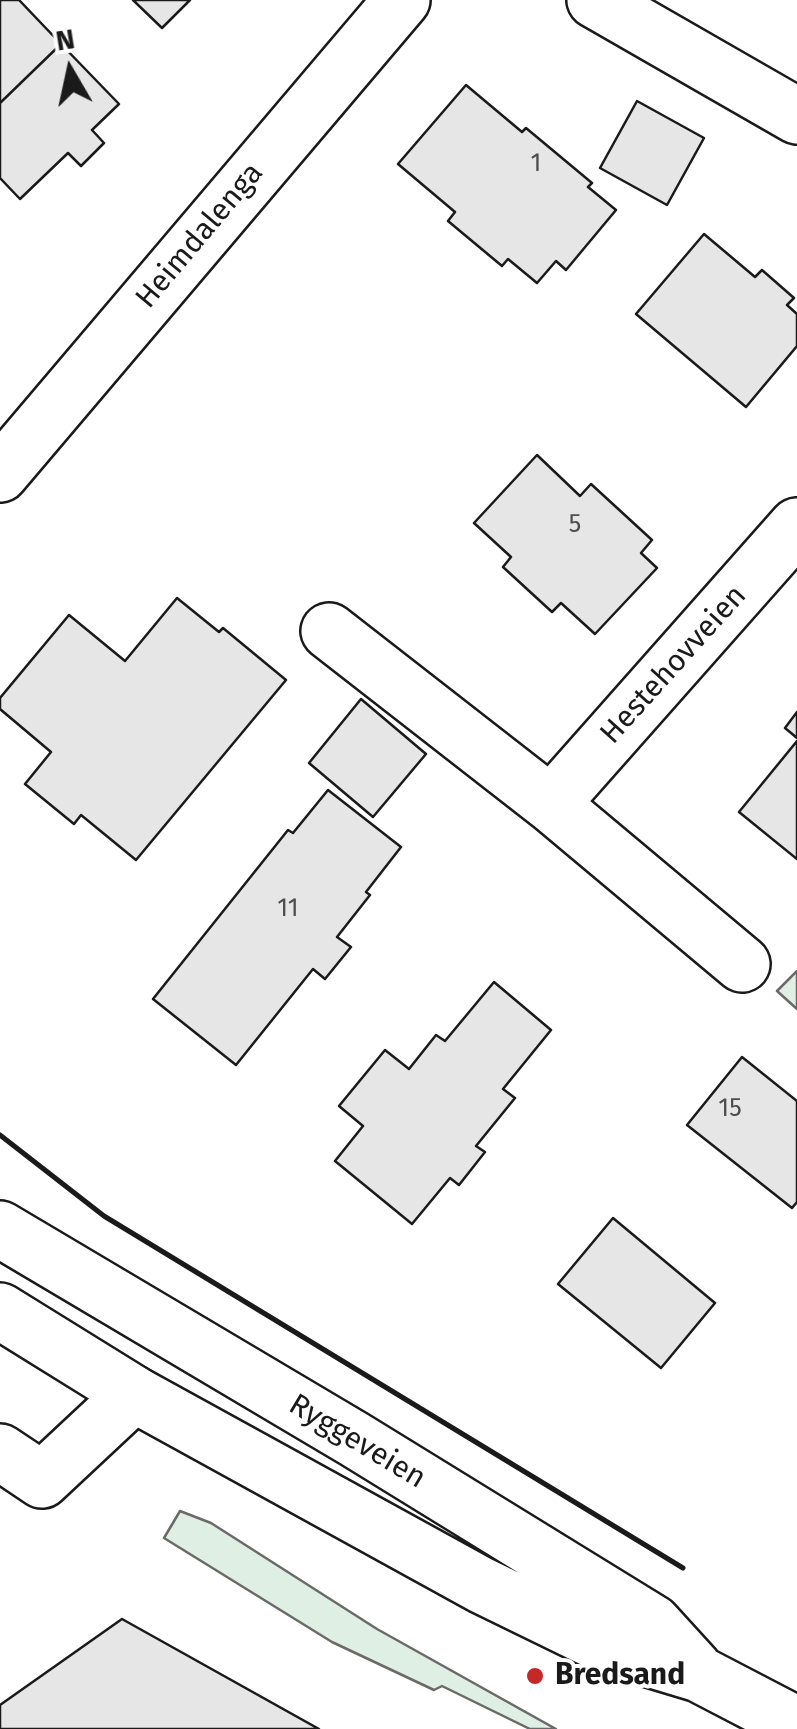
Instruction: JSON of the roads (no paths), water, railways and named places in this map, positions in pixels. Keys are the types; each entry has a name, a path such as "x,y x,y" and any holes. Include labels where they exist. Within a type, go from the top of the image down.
{"street":[{"name":"Heimdalenga","path":"0,474 402,0"},
{"path":"595,0 797,116"},
{"name":"Hestehovveien","path":"551,804 797,526"},
{"path":"329,632 551,804 742,964"},
{"name":"Ryggeveien","path":"0,1229 354,1439 653,1623 699,1674"},
{"name":"Ryggeveien","path":"0,1310 134,1394 480,1585 606,1646 699,1674 797,1726"},
{"path":"0,1452 42,1480 134,1394"}],"place":[{"name":"Bredsand","path":"535,1676"}]}
